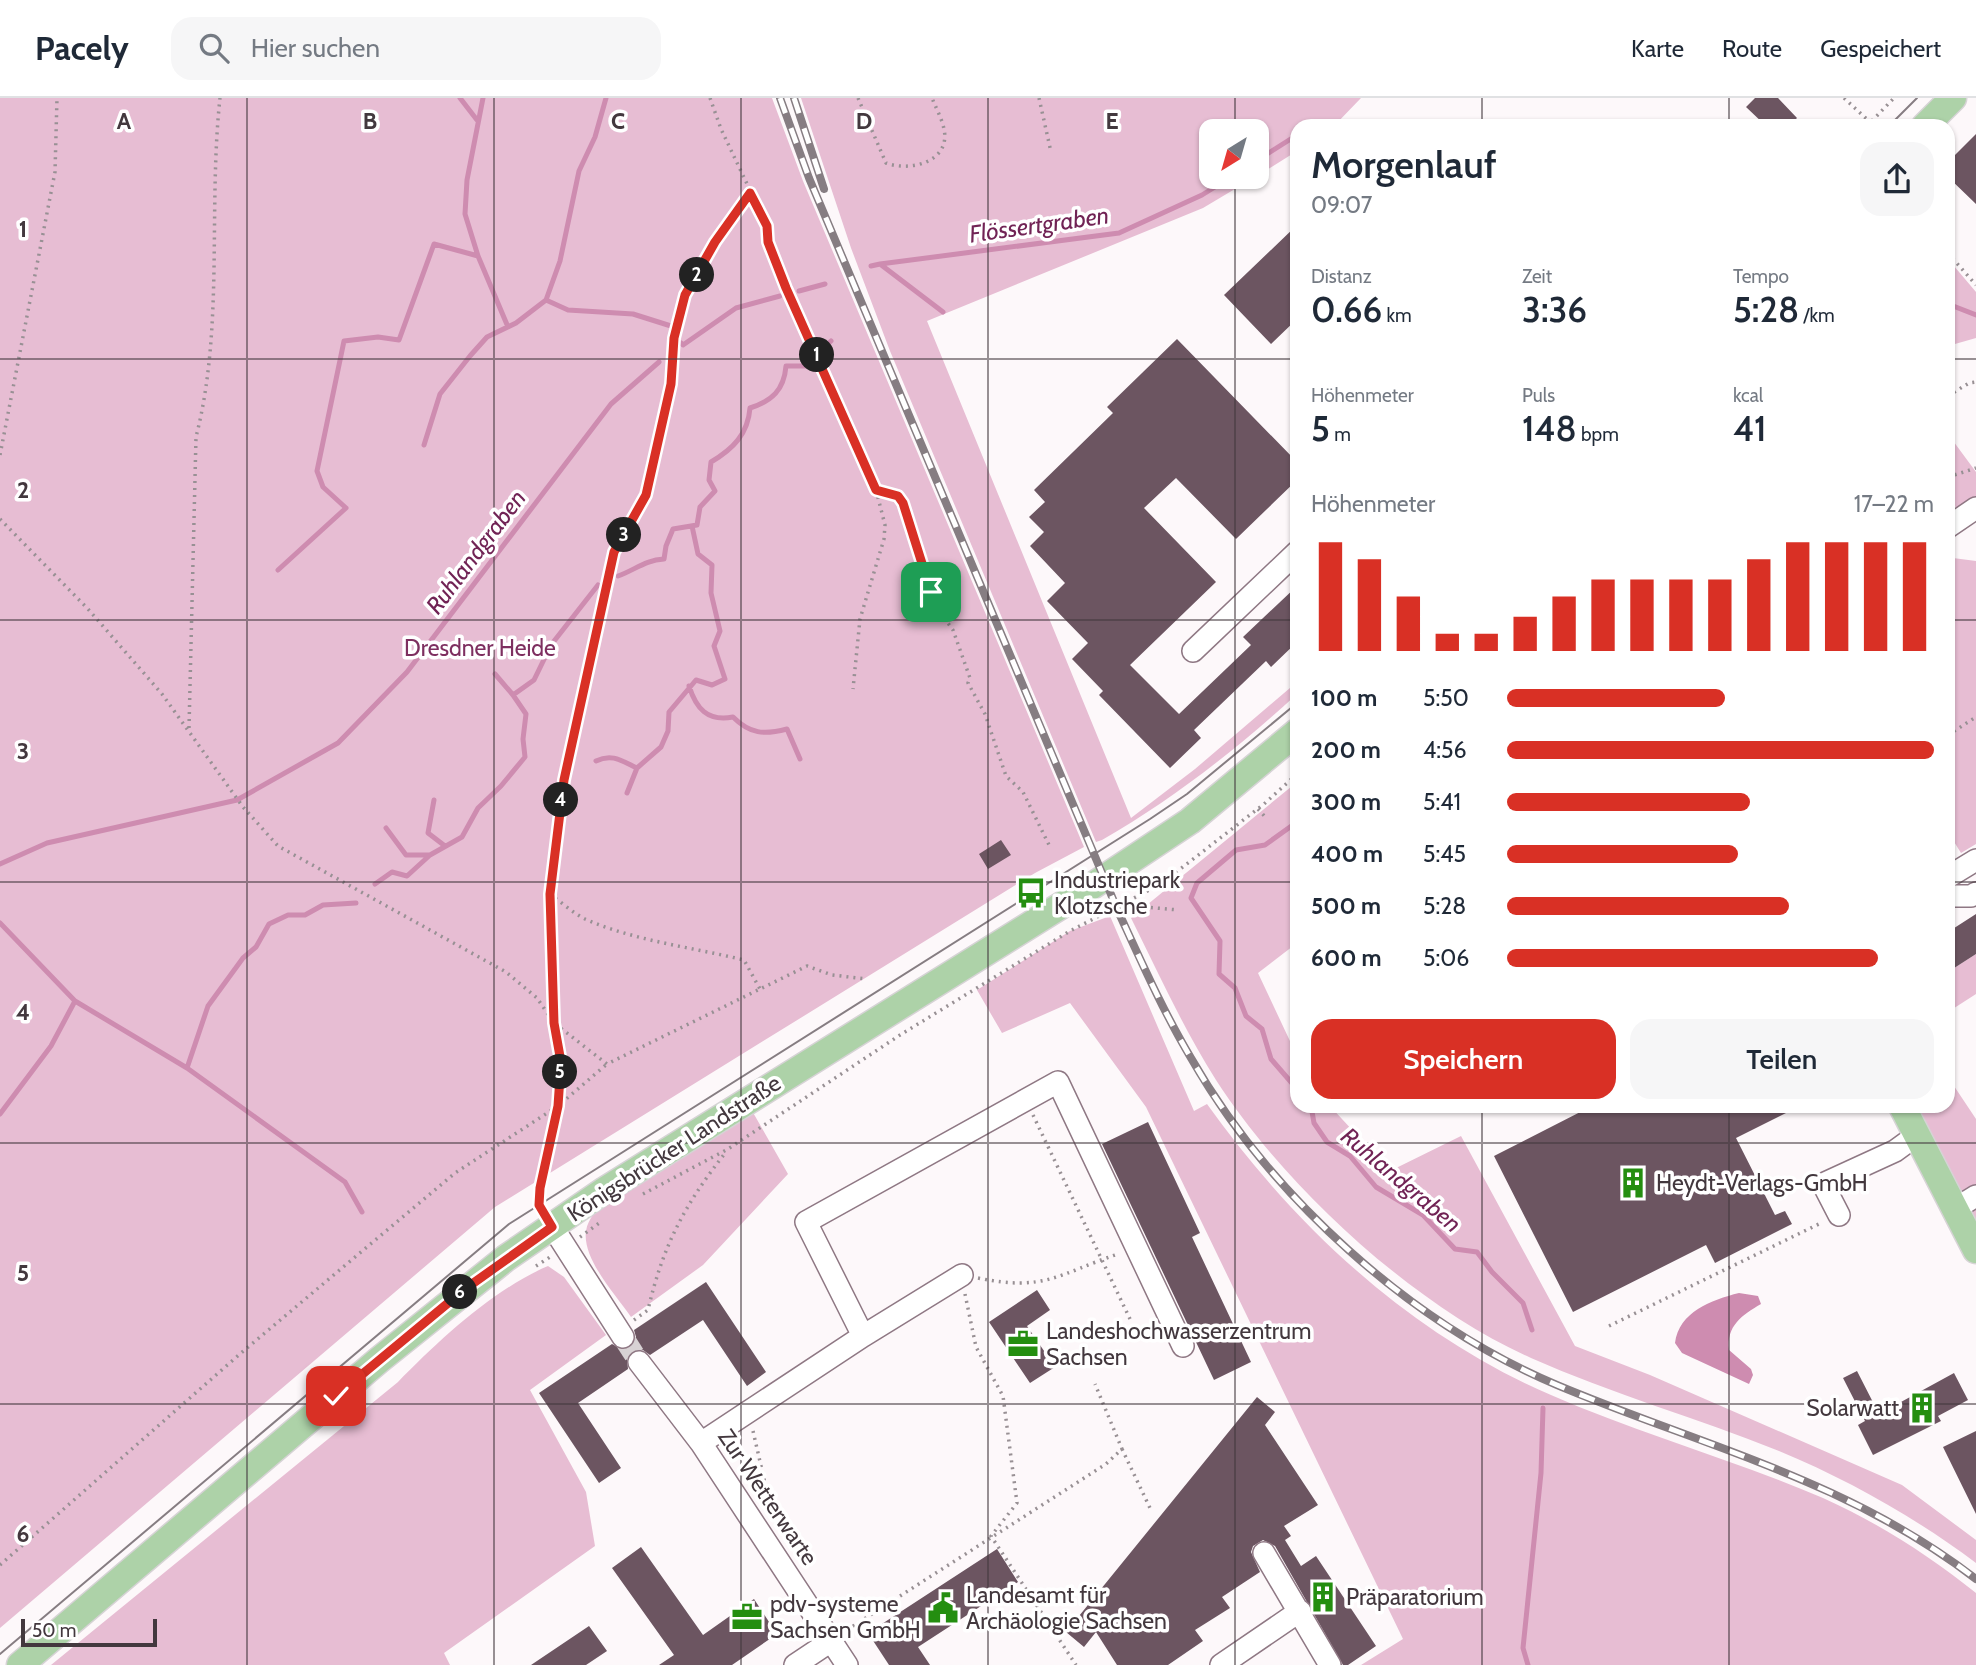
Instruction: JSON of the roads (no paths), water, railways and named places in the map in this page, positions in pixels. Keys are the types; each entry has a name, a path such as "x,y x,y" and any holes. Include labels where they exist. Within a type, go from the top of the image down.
{"main road":[{"path":"1932,119 1953,98"},
{"name":"Königsbrücker Landstraße","path":"20,1665 424,1321 559,1237 1190,821 1290,738"},
{"path":"1906,1113 1917,1135 1966,1203 1976,1250"}],"street":[{"path":"1955,522 1976,508"},
{"path":"1192,651 1290,559"},
{"path":"1955,873 1976,860"},
{"path":"1955,896 1971,896 1976,893"},
{"path":"863,1336 806,1222 1025,1097 1058,1082 1183,1346"},
{"path":"1839,1215 1823,1184 1895,1151 1917,1135"},
{"path":"559,1237 623,1337"},
{"path":"701,1443 863,1336 962,1275"},
{"name":"Zur Wetterwarte","path":"639,1362 701,1443 847,1665"},
{"path":"1264,1553 1330,1665"},
{"path":"1221,1665 1300,1611"},
{"path":"795,1665 831,1641"}],"waterway":[{"path":"460,98 477,120"},
{"path":"483,98 467,180 465,214 478,256 508,327"},
{"path":"606,98 595,137 579,171 560,261 546,300 568,310 633,314 671,326"},
{"name":"Flössertgraben","path":"1269,153 1290,139"},
{"name":"Flössertgraben","path":"880,264 1119,233 1212,189"},
{"path":"278,570 346,508 323,487 317,471 344,341 378,337 399,340 434,244 478,256"},
{"name":"Ruhlandgraben","path":"871,266 880,264 943,312"},
{"name":"Ruhlandgraben","path":"799,291 825,284"},
{"name":"Ruhlandgraben","path":"681,343 683,345 736,308 780,296"},
{"path":"424,445 440,394 470,356 487,337 516,323 546,300"},
{"name":"Flössertgraben","path":"1955,307 1976,315"},
{"path":"821,350 831,341"},
{"name":"Ruhlandgraben","path":"0,864 47,843 237,800 338,743 407,672 611,404 659,362"},
{"path":"618,576 646,563 664,559 673,529 697,525 700,507 715,491 709,480 711,462 738,440 746,426 750,408 765,402 776,393 783,382 786,366 812,366"},
{"path":"627,793 637,768 661,747 668,731 669,712 696,680 712,685 725,679 714,646 720,631 711,593 712,565 698,554 692,526"},
{"path":"375,884 392,872 407,876 430,855 462,837 478,808 525,757 523,739 526,714 513,695 534,680 551,645 598,585"},
{"path":"495,674 513,695"},
{"path":"689,686 699,707 709,715 733,717 745,727 758,732 787,729 800,759"},
{"path":"596,761 612,758 637,768"},
{"path":"434,800 428,833 445,846"},
{"name":"Ruhlandgraben","path":"1290,827 1265,845 1236,850 1197,883 1191,898 1220,941 1219,974 1235,988 1246,1016 1262,1029 1271,1059 1290,1081"},
{"path":"386,828 406,855 430,855"},
{"path":"187,1068 208,1006 243,958 256,947 269,924 288,915 305,915 323,905 356,903"},
{"path":"0,923 75,1001 187,1068 345,1182 362,1212"},
{"path":"0,1114 51,1046 75,1001"},
{"name":"Ruhlandgraben","path":"1312,1113 1314,1123 1327,1142 1350,1156 1376,1187 1423,1215 1455,1249 1477,1252 1492,1272 1523,1303 1532,1330"},
{"name":"Ruhlandgraben","path":"1528,1665 1523,1648 1541,1473 1543,1408"}],"tunnel":[{"path":"623,1337 639,1362"}],"tram line":[{"path":"1896,119 1917,98"},
{"path":"0,1654 509,1224 1150,819 1187,794 1290,709"}],"railway":[{"path":"780,98 809,178 1118,911 1191,1058 1223,1109 1261,1159 1303,1206 1348,1250 1397,1291 1502,1359 1611,1407 1825,1490 1927,1545 1976,1579"},
{"path":"794,98 824,189"}],"place":[{"name":"Industriepark Klotzsche","path":"1031,893"},
{"name":"Heydt-Verlags-GmbH","path":"1633,1183"},
{"name":"Landeshochwasserzentrum Sachsen","path":"1023,1344"},
{"name":"Solarwatt","path":"1922,1408"},
{"name":"Präparatorium","path":"1323,1597"},
{"name":"Landesamt für Archäologie Sachsen","path":"943,1608"},
{"name":"pdv-systeme Sachsen GmbH","path":"747,1617"}],"park label":[{"name":"Dresdner Heide","path":"480,648"}]}
